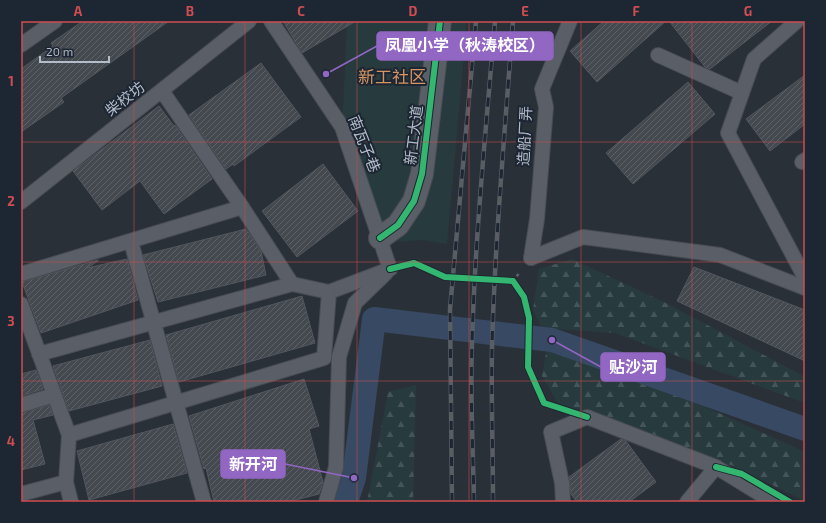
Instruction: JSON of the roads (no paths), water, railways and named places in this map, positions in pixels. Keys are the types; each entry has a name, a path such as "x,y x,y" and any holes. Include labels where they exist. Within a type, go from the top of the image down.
{"street":[{"name":"新工大道","path":"380,238 398,225 414,201 422,174 440,21"}],"lane":[{"path":"21,45 55,21"},
{"name":"柴校坊","path":"21,202 249,21"},
{"name":"南瓦子巷","path":"272,21 342,128 390,269"},
{"name":"造船厂弄","path":"570,21 542,89 546,107 537,219 531,258 582,237 720,256 805,288"},
{"path":"797,21 754,59 728,134 805,278"},
{"path":"658,55 742,93"},
{"path":"162,91 242,207 292,284"},
{"path":"21,274 131,242 242,207"},
{"path":"131,242 204,502"},
{"path":"39,354 292,284 329,292 390,269"},
{"path":"326,502 336,467 339,357 356,303 390,269"},
{"path":"69,435 324,358 329,292"},
{"path":"21,304 69,435 66,482 71,502"},
{"path":"21,405 54,395"},
{"path":"563,502 562,483 551,432 587,417 716,467 772,502"},
{"path":"687,502 716,467"},
{"path":"21,494 66,482"}],"waterway":[{"path":"346,502 354,478 374,319 552,340 805,429"}],"railway":[{"path":"452,502 450,309 476,21"},
{"path":"474,502 471,384 473,304 481,182 495,21"},
{"path":"493,502 493,306 513,21"}],"place":[{"name":"凤凰小学（秋涛校区）","path":"326,74"},
{"name":"贴沙河","path":"552,340"},
{"name":"新开河","path":"354,478"}],"district":[{"name":"新工社区","path":"392,77"}]}
